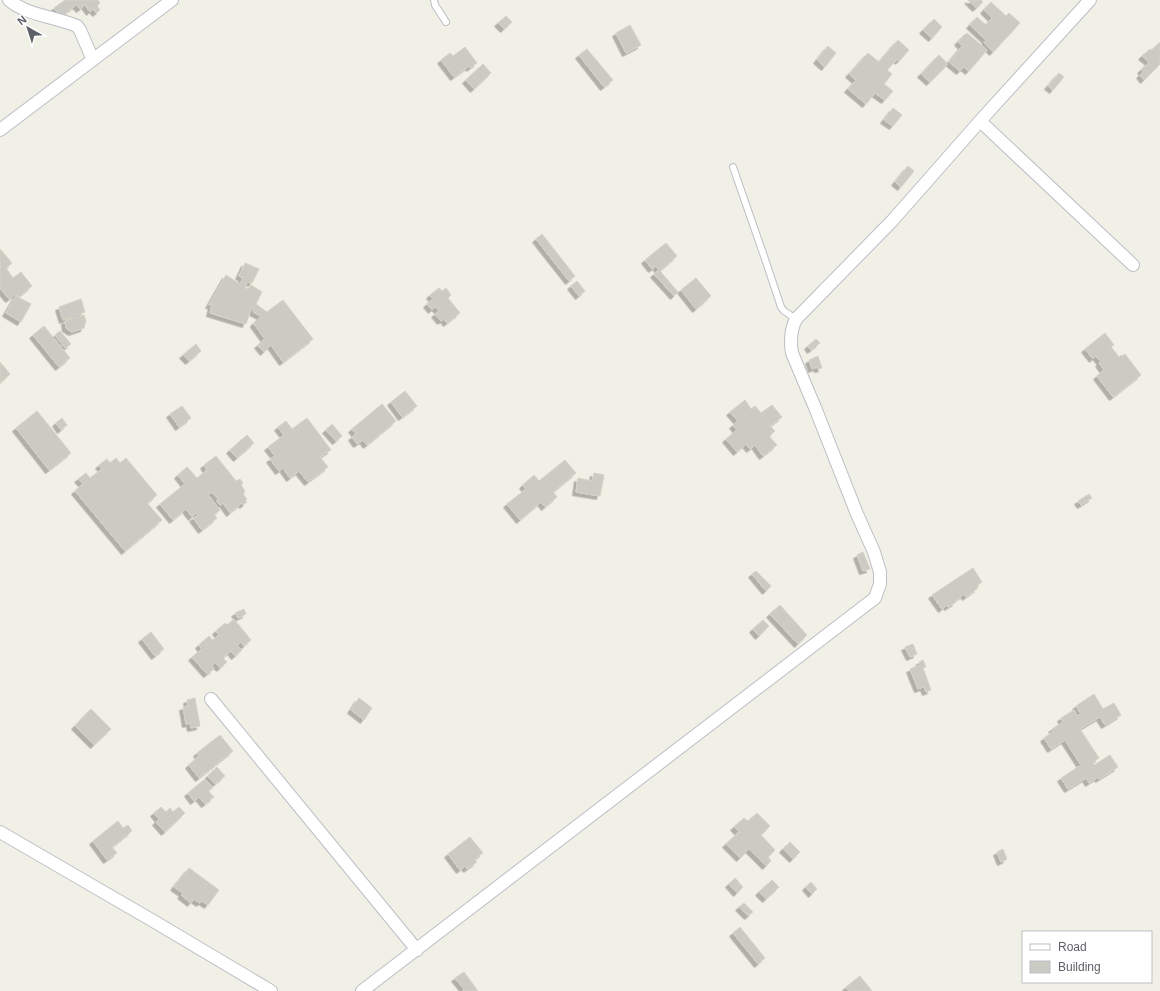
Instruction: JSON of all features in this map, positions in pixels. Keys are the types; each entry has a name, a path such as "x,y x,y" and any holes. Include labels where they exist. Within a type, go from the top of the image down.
{"street":[{"path":"9,0 25,10 77,26 93,60"},
{"path":"0,130 172,0"},
{"path":"362,991 875,598 880,584 880,572 874,552 857,514 792,353 790,345 792,330 796,319 892,221 1090,0"},
{"path":"980,121 1133,265"},
{"path":"211,698 417,950"},
{"path":"0,832 271,991"}],"lane":[{"path":"434,0 435,5 446,22"},
{"path":"733,167 781,307 784,311 796,319"}],"building":[{"path":"65,0 98,0 100,3 97,6 100,10 96,13 93,9 90,12 85,5 80,9 76,5 61,17 54,8"},
{"path":"968,0 981,0 983,2 976,8"},
{"path":"991,2 1006,16 1009,13 1020,23 993,52 984,43 986,40 970,25 977,17 986,25 992,18 984,10"},
{"path":"506,16 512,22 504,29 498,23"},
{"path":"934,19 942,27 932,38 923,30"},
{"path":"630,25 641,45 626,53 616,33"},
{"path":"967,33 987,50 969,71 964,67 960,71 949,62 962,46 958,42"},
{"path":"898,40 909,50 899,61 897,59 887,70 892,74 884,84 893,91 885,100 875,93 866,104 848,89 856,80 849,74 868,53 879,62"},
{"path":"1160,42 1160,64 1144,80 1140,75 1143,72 1141,70 1149,62 1142,56 1150,49 1152,50"},
{"path":"828,46 836,53 825,67 817,60"},
{"path":"465,47 477,63 470,68 469,66 454,77 441,60 450,53 453,56"},
{"path":"587,49 613,80 604,87 579,55"},
{"path":"939,55 948,64 930,82 921,74"},
{"path":"483,64 491,73 474,89 466,80"},
{"path":"1059,73 1064,77 1053,90 1048,86"},
{"path":"893,108 902,115 893,126 884,120"},
{"path":"908,166 914,171 901,187 895,182"},
{"path":"542,234 575,276 569,281 536,239"},
{"path":"666,243 677,256 660,271 678,292 674,296 654,274 659,270 656,266 652,269 645,260"},
{"path":"0,249 12,263 6,268 13,278 21,272 32,286 18,297 16,294 9,299 0,288"},
{"path":"245,263 259,269 252,283 247,282 245,288 248,289 251,285 262,292 256,304 267,312 283,300 313,339 283,362 271,345 264,352 258,345 265,339 254,324 261,316 253,312 254,310 251,309 246,324 210,313 212,305 209,305 226,275 240,284 243,278 239,276"},
{"path":"696,278 711,296 696,309 681,290"},
{"path":"577,281 585,291 579,296 571,286"},
{"path":"439,288 442,291 446,288 451,295 448,298 460,313 447,323 444,319 441,321 435,314 439,311 435,307 432,310 427,304 433,299 430,295"},
{"path":"16,296 31,304 21,322 6,313"},
{"path":"81,299 85,312 63,320 59,307"},
{"path":"84,315 86,321 84,328 72,332 66,328 65,321"},
{"path":"44,326 70,358 59,367 33,335"},
{"path":"60,331 71,344 65,348 55,335"},
{"path":"1105,333 1114,345 1111,347 1119,357 1125,354 1141,375 1113,397 1097,376 1104,370 1099,363 1101,362 1096,356 1093,359 1085,349"},
{"path":"816,339 820,343 811,350 808,346"},
{"path":"196,344 201,351 189,361 183,355"},
{"path":"818,356 822,368 818,369 817,367 812,369 809,360"},
{"path":"0,362 10,374 0,383"},
{"path":"405,391 417,406 402,417 391,402"},
{"path":"745,400 751,409 755,406 761,413 772,405 782,417 770,426 775,431 769,436 777,445 763,456 755,445 750,449 746,444 737,452 726,439 737,430 733,425 738,421 730,412"},
{"path":"382,404 396,421 367,445 363,440 357,444 352,437 356,434 352,429"},
{"path":"182,406 191,418 179,427 170,414"},
{"path":"37,411 71,453 49,470 16,428"},
{"path":"62,418 67,425 61,430 56,423"},
{"path":"307,418 331,450 320,457 328,467 308,482 299,471 290,478 283,468 279,471 270,459 275,456 268,447 284,435 278,427 286,421 292,429"},
{"path":"332,424 342,436 336,441 326,430"},
{"path":"247,435 254,443 237,458 230,450"},
{"path":"216,456 236,481 240,479 243,483 241,485 245,491 243,494 247,499 245,501 247,502 243,505 242,503 230,513 223,503 220,505 217,501 218,499 212,492 208,495 220,510 214,515 217,518 202,530 193,518 198,515 196,513 192,517 186,509 173,520 160,504 185,484 178,475 187,467 197,478 207,470 204,465"},
{"path":"116,458 120,463 126,458 157,495 147,503 162,520 125,551 75,491 83,484 78,479 86,473 90,478 102,469 99,465 107,459 110,463"},
{"path":"565,460 576,473 553,492 557,497 545,507 541,502 520,520 507,504 526,489 523,485 534,475 539,481"},
{"path":"594,473 604,475 600,496 576,492 578,478 592,481"},
{"path":"1089,494 1092,498 1081,505 1078,501"},
{"path":"863,552 870,569 863,571 857,555"},
{"path":"973,568 982,582 976,586 978,588 966,597 964,594 955,601 956,602 948,607 947,605 942,609 932,595"},
{"path":"756,571 771,586 766,591 752,574"},
{"path":"780,605 807,635 798,644 770,614"},
{"path":"244,609 246,614 238,618 235,613"},
{"path":"234,619 251,640 244,646 241,642 237,645 242,650 235,656 231,651 223,658 227,662 220,668 215,663 212,666 214,669 207,674 192,657 202,649 199,645 209,636 213,640 219,635 216,631 225,623 227,625"},
{"path":"763,620 769,626 759,636 753,629"},
{"path":"151,632 164,649 155,656 142,639"},
{"path":"913,644 917,654 910,657 905,647"},
{"path":"923,660 926,667 923,668 931,690 926,692 924,687 918,689 910,669 920,665 919,662"},
{"path":"1094,694 1103,709 1114,703 1121,715 1105,725 1100,717 1080,729 1099,758 1092,762 1094,765 1110,755 1118,767 1099,779 1098,777 1089,783 1086,778 1068,789 1061,778 1081,765 1065,740 1051,749 1044,738 1054,731 1052,729 1063,722 1061,718 1074,710 1077,716 1081,714 1076,706"},
{"path":"195,698 200,726 191,728 190,723 186,724 183,707 188,706 187,700"},
{"path":"359,698 372,708 364,720 351,710"},
{"path":"91,709 111,729 94,745 75,726"},
{"path":"220,735 233,751 199,778 189,765 199,756 197,753"},
{"path":"217,767 225,776 215,784 208,776"},
{"path":"205,779 213,788 208,791 214,797 205,804 199,797 194,801 188,793"},
{"path":"161,807 166,812 170,808 173,812 179,807 185,813 165,832 156,822 159,819 154,813"},
{"path":"757,813 770,826 761,835 775,850 768,857 771,861 766,866 749,849 740,858 726,844 739,832 734,827 744,818 748,821"},
{"path":"118,821 123,828 128,825 132,831 112,847 117,853 107,860 93,841"},
{"path":"470,837 483,853 474,859 477,862 467,869 465,866 460,870 448,854"},
{"path":"790,842 800,852 793,859 783,849"},
{"path":"1003,849 1007,859 1001,862 997,852"},
{"path":"189,868 219,890 208,905 202,901 200,903 194,899 191,903 181,895 183,893 174,887"},
{"path":"735,878 743,887 737,893 729,884"},
{"path":"772,880 779,887 766,899 759,892"},
{"path":"811,882 817,889 812,894 806,887"},
{"path":"744,903 753,912 748,916 739,907"},
{"path":"740,927 765,958 758,964 733,933"},
{"path":"464,972 478,991 462,991 464,989 455,978"},
{"path":"860,976 872,991 849,991 846,987"}]}
